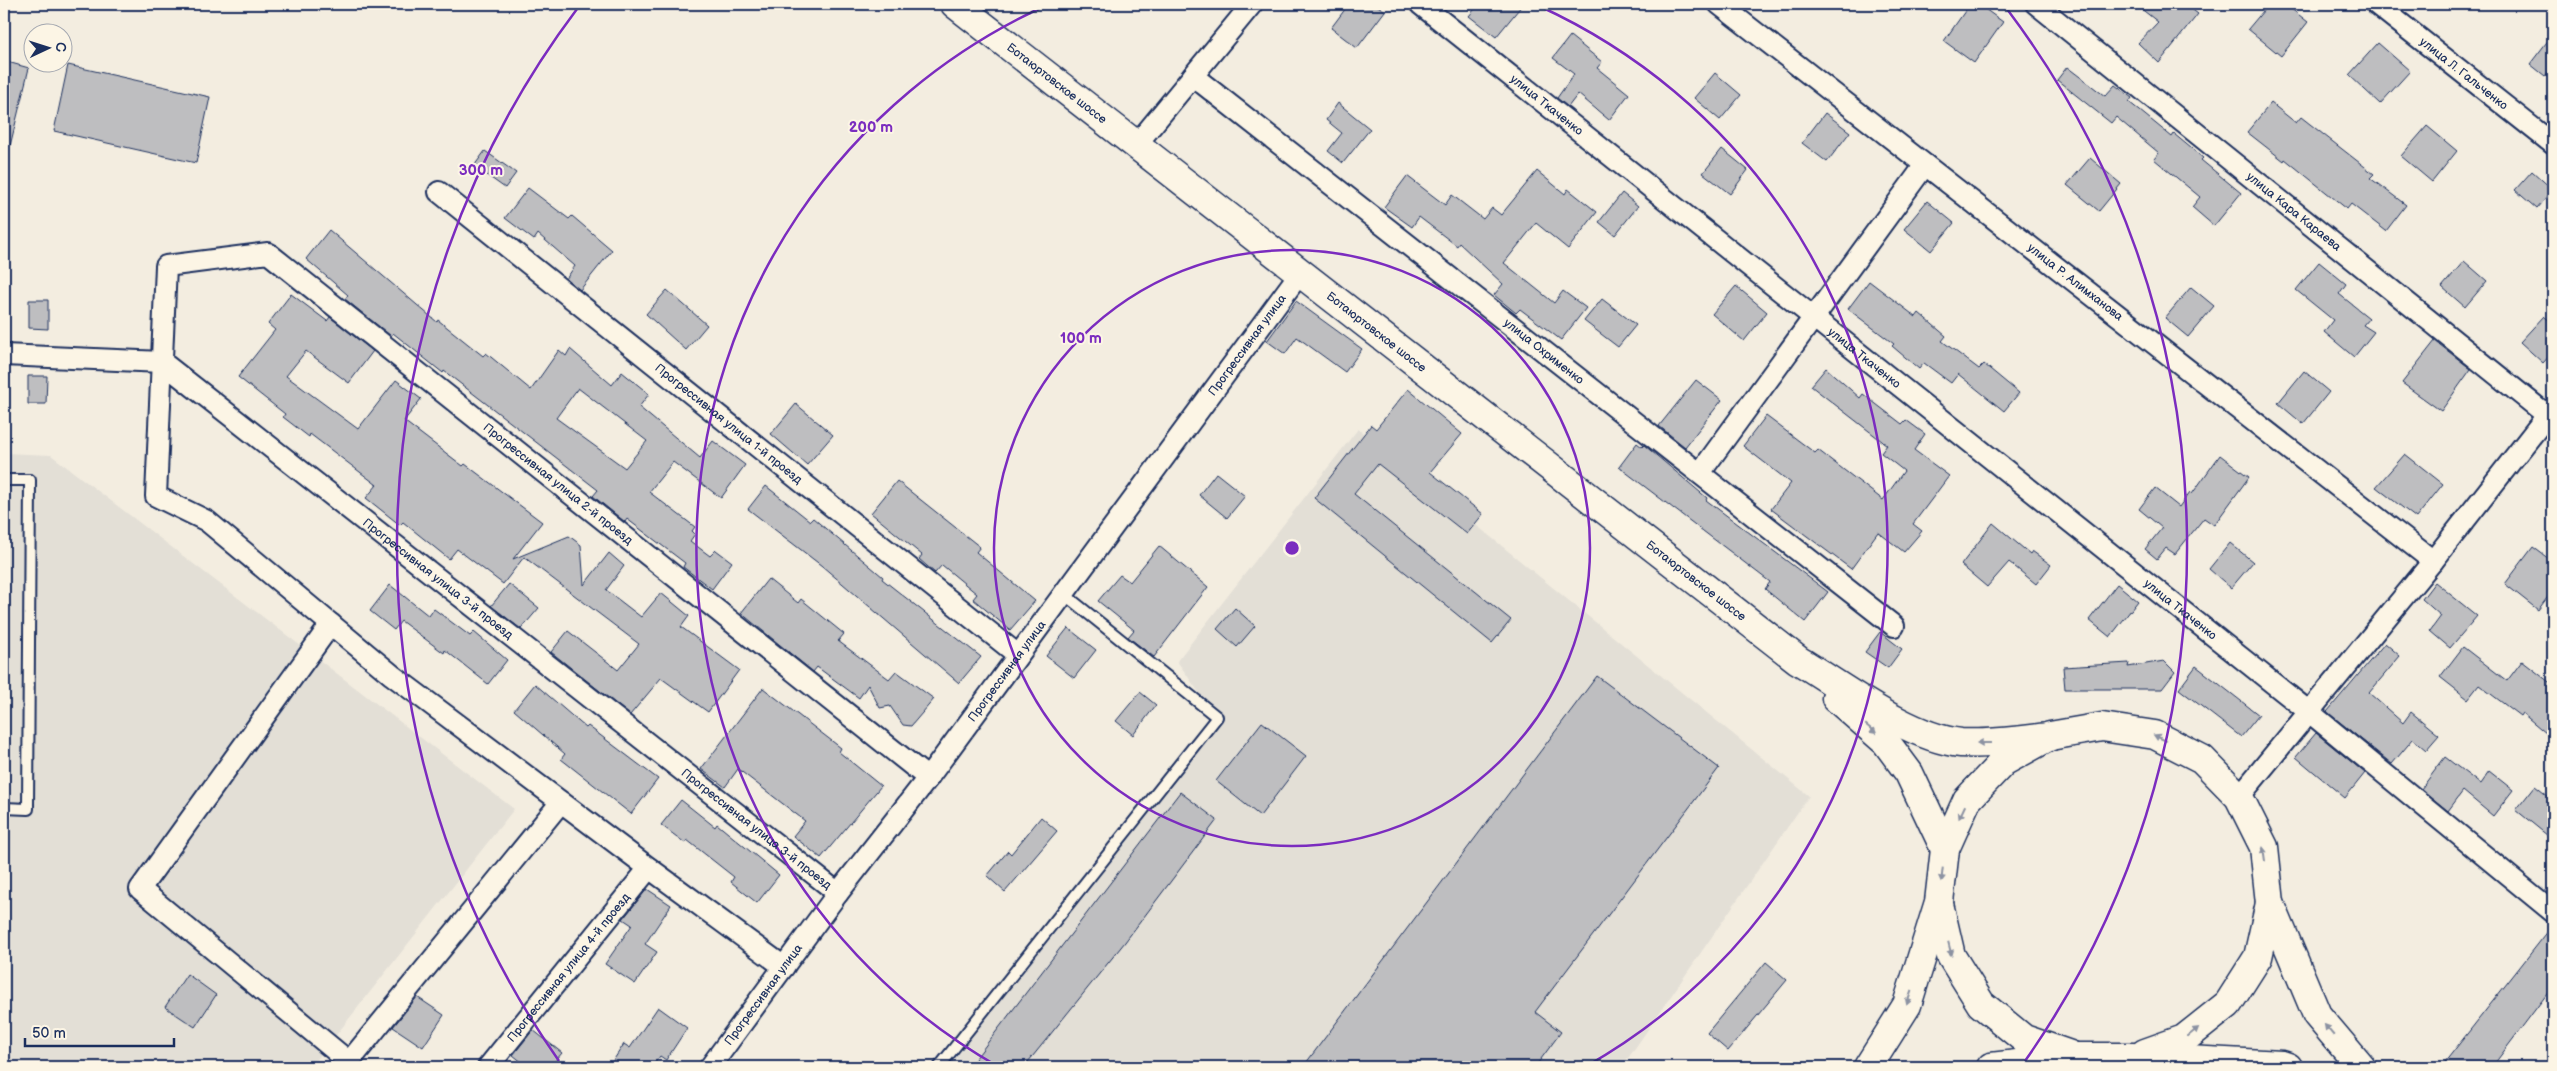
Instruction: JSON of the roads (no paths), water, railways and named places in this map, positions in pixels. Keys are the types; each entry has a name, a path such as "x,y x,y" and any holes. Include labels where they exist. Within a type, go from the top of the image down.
{"main road":[{"name":"Ботаюртовское шоссе","path":"955,4 1798,660"},
{"path":"1798,660 1917,732 1959,742 1998,743 2102,727 2155,735 2202,759 2239,797 2264,847 2270,903 2317,1015 2361,1067"},
{"path":"1798,660 1851,712 1886,742 1909,772 1945,849"},
{"path":"1868,1067 1907,1005 1939,902 1945,849 1967,800 2003,762 2050,736"},
{"path":"1939,902 1951,956 1981,1004 2024,1039 2076,1057"},
{"path":"2132,1057 2184,1039 2228,1004 2258,957 2270,903"},
{"path":"1991,1067 2076,1057 2132,1057 2282,1065 2288,1067"}],"street":[{"path":"1136,145 1252,4"},
{"name":"улица Ткаченко","path":"1420,4 2308,711 2553,912"},
{"name":"улица Р. Алимханова","path":"1719,4 2432,561"},
{"name":"улица Кара Караева","path":"2036,4 2551,414"},
{"name":"улица Л. Гальченко","path":"2376,4 2553,144"},
{"name":"улица Охрименко","path":"1193,76 1894,626"},
{"path":"1700,473 1925,165"},
{"name":"Прогрессивная улица 1-й проезд","path":"439,192 1018,655"},
{"name":"Прогрессивная улица 2-й проезд","path":"162,362 166,266 268,254 928,778"},
{"name":"Прогрессивная улица","path":"710,1067 838,893 928,778 1300,273"},
{"path":"4,355 162,362 156,496 207,521 392,675 784,967"},
{"name":"Прогрессивная улица 3-й проезд","path":"162,362 838,893"},
{"path":"2239,797 2551,414"},
{"path":"330,624 140,889 349,1062 561,802"},
{"name":"Прогрессивная улица 4-й проезд","path":"488,1067 649,868"}],"lane":[{"path":"4,480 30,480 28,809 4,808"},
{"path":"939,1067 1217,717 1064,594"}]}
